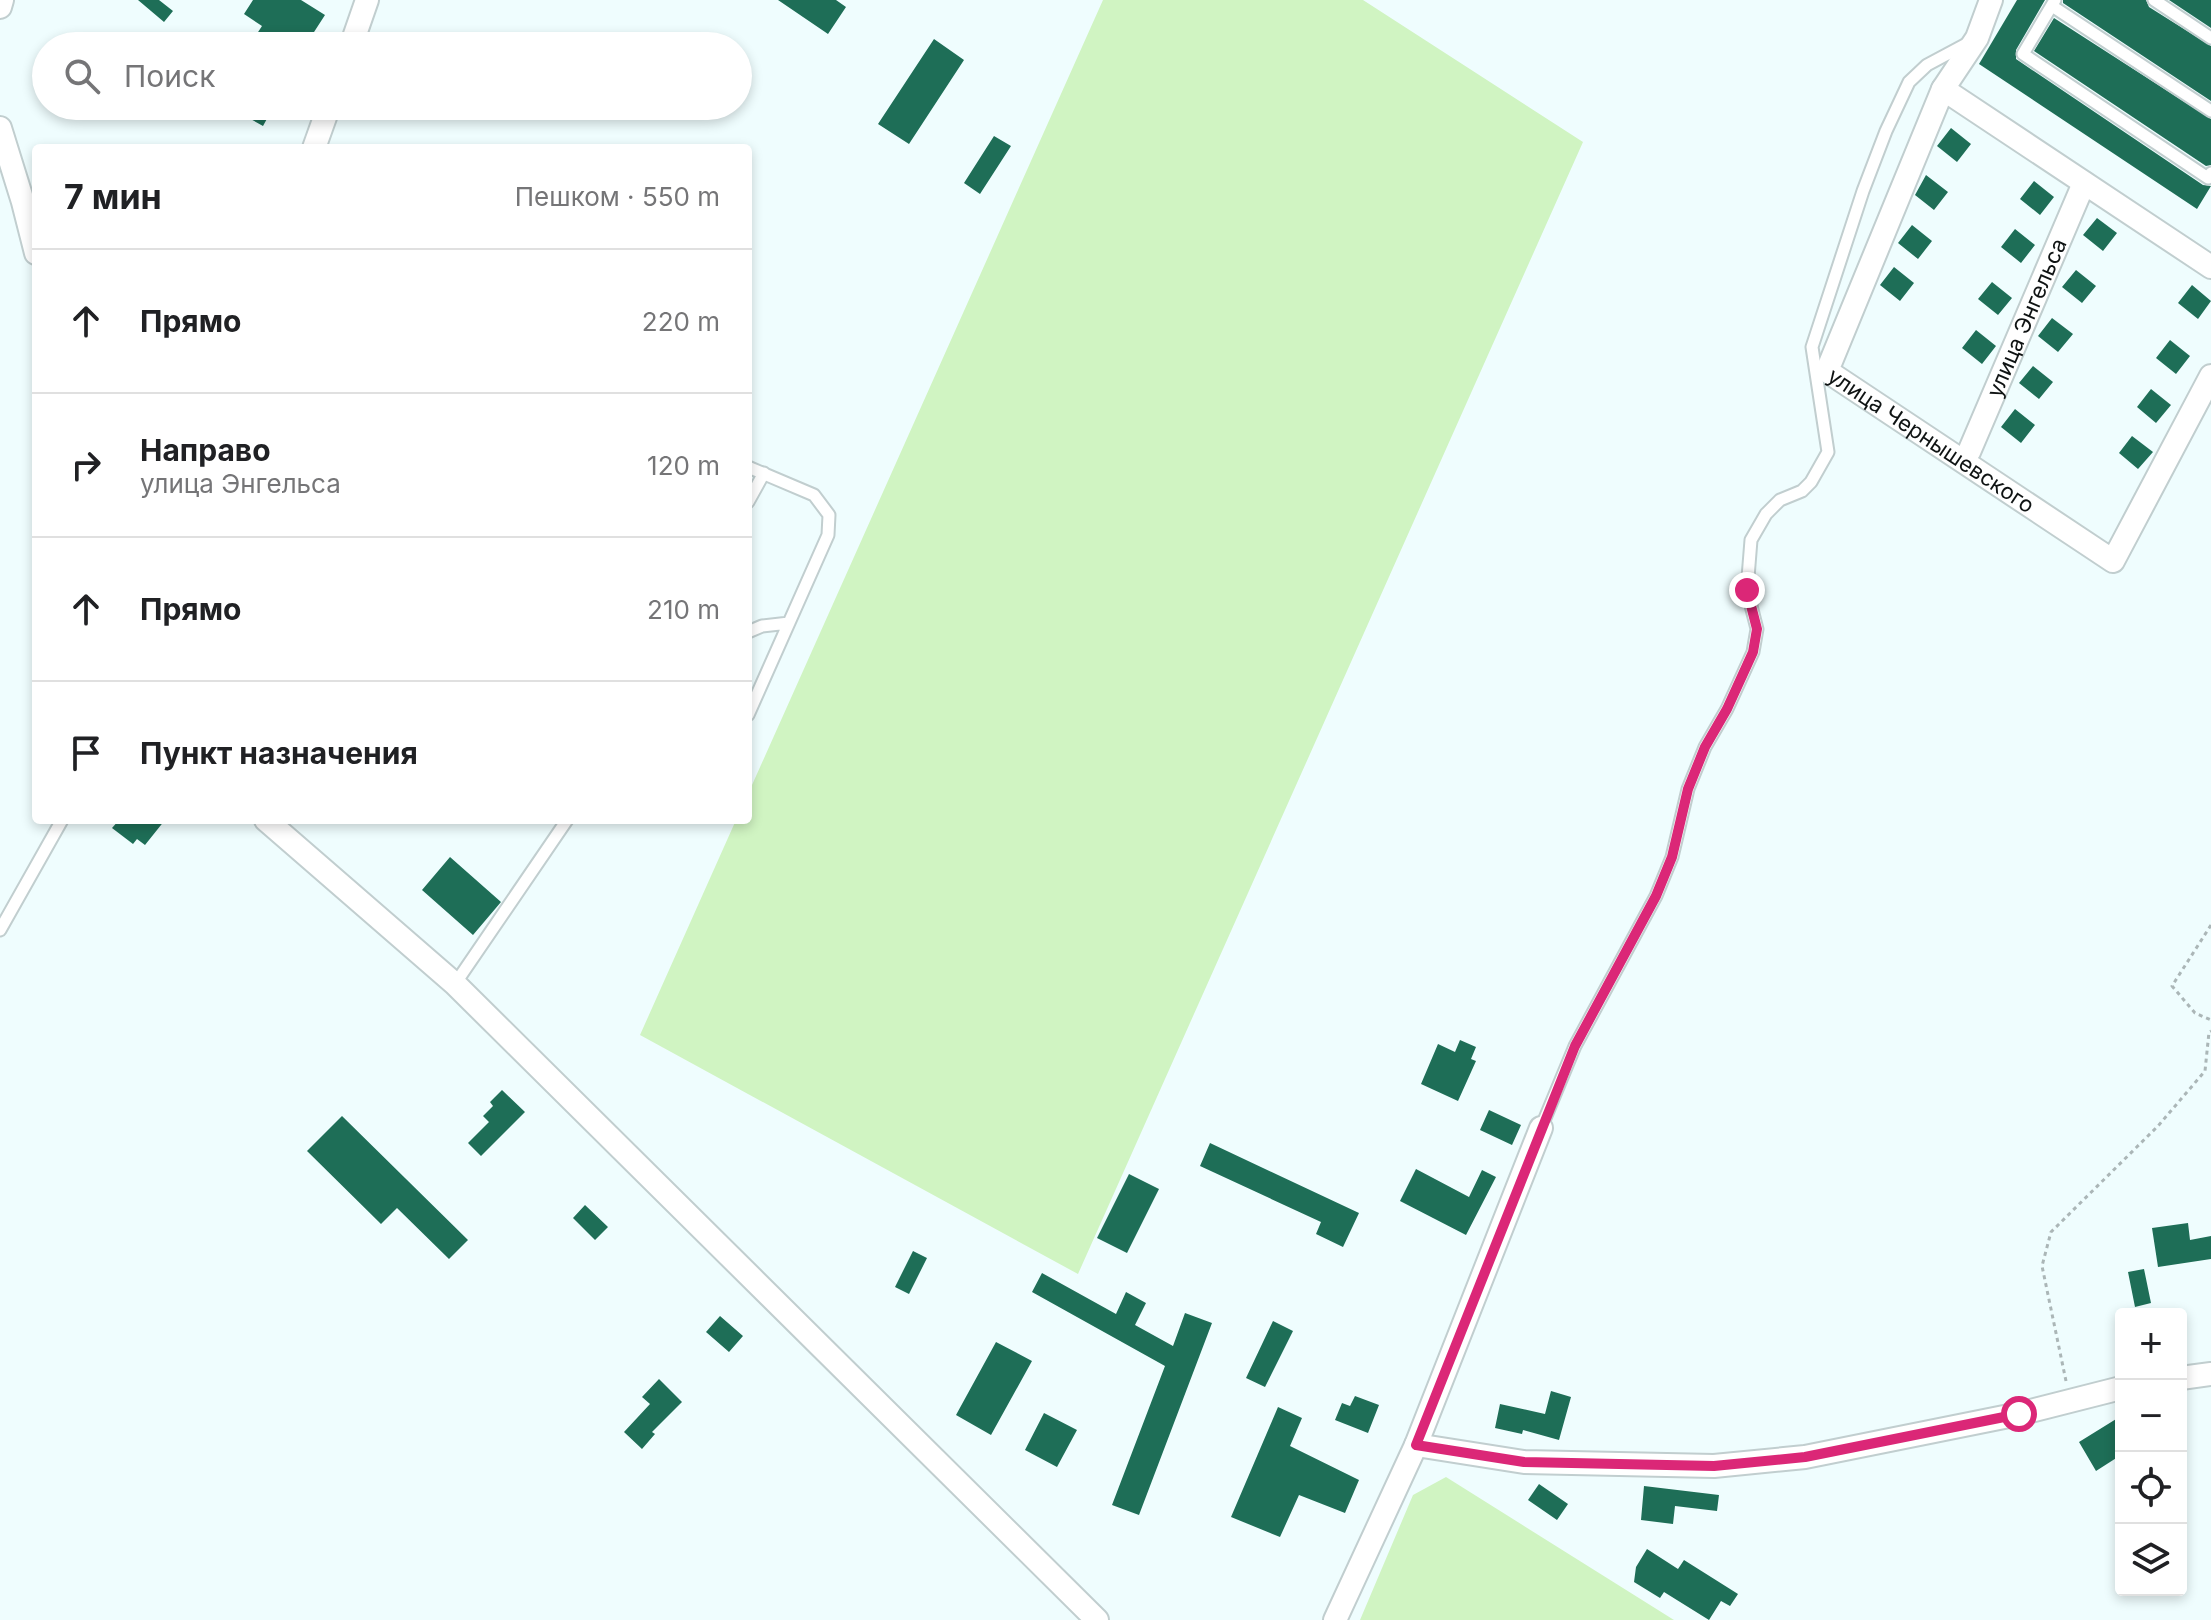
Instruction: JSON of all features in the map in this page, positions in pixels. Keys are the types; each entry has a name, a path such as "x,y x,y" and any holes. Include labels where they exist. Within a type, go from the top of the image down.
{"street":[{"path":"0,7 2,0"},
{"path":"356,32 367,0"},
{"path":"1977,38 1991,0"},
{"name":"улица Чернышевского","path":"1977,38 1943,89 1827,371 2113,561 2211,376"},
{"path":"1943,89 2211,267"},
{"path":"315,144 324,120"},
{"path":"0,128 32,237"},
{"name":"улица Энгельса","path":"1969,452 2084,183"},
{"path":"271,824 455,984 1097,1620"},
{"path":"1335,1620 1416,1445 1541,1128"},
{"path":"2187,1377 2211,1374"},
{"path":"1416,1445 1524,1462 1714,1466 1805,1457 2019,1414 2115,1390"}],"lane":[{"path":"2154,0 2211,38"},
{"path":"2211,111 2053,3 2023,54 2208,178 2211,173"},
{"path":"1541,1128 1575,1046 1656,896 1672,857 1688,789 1705,747 1727,709 1753,652 1757,629 1747,590 1751,540 1766,514 1780,500 1802,491 1811,482 1828,452 1812,347 1886,131 1909,82 1927,65 1977,38"},
{"path":"752,468 814,495 829,515 828,535 752,706"},
{"path":"752,495 764,473"},
{"path":"752,630 789,623"},
{"path":"0,930 60,824"},
{"path":"455,984 564,824"}],"path":[{"path":"2211,925 2172,986 2195,1013 2211,1020"},
{"path":"2070,1401 2042,1266 2051,1232 2158,1126 2205,1071 2211,1031"}],"green space":[{"path":"1103,0 1363,0 1583,142 1078,1274 640,1035 734,824 752,824 752,785"},
{"path":"1446,1477 1674,1620 1360,1620 1413,1495"}],"building":[{"path":"138,0 159,0 173,11 164,22"},
{"path":"253,0 301,0 325,15 314,32 258,32 262,26 244,14"},
{"path":"778,0 836,0 846,7 828,34"},
{"path":"2017,0 2045,0 2016,50 2016,59 2203,185 2211,186 2197,209 1979,64"},
{"path":"2063,0 2146,0 2149,7 2211,46 2211,101 2063,3"},
{"path":"2169,0 2211,0 2211,28"},
{"path":"2054,18 2211,119 2211,165 2206,166 2034,51"},
{"path":"934,39 964,60 909,144 878,124"},
{"path":"252,120 266,120 263,126"},
{"path":"1951,128 1971,144 1957,162 1937,146"},
{"path":"994,136 1011,146 980,194 964,183"},
{"path":"1926,175 1948,192 1934,210 1915,195"},
{"path":"2034,181 2054,197 2040,215 2020,199"},
{"path":"2097,218 2117,233 2103,251 2083,235"},
{"path":"1912,225 1932,241 1918,259 1898,243"},
{"path":"2015,229 2035,245 2021,263 2001,247"},
{"path":"1894,267 1914,283 1900,301 1880,285"},
{"path":"2076,270 2096,286 2082,303 2062,287"},
{"path":"1992,282 2012,298 1998,315 1978,299"},
{"path":"2192,285 2211,301 2198,319 2178,303"},
{"path":"2052,318 2073,334 2058,352 2038,336"},
{"path":"1976,330 1996,346 1982,364 1962,348"},
{"path":"2170,340 2190,356 2176,374 2156,358"},
{"path":"2033,366 2053,382 2039,399 2019,383"},
{"path":"2151,389 2171,405 2156,423 2137,407"},
{"path":"2015,409 2035,425 2021,443 2001,427"},
{"path":"2132,436 2153,452 2138,469 2119,453"},
{"path":"116,824 162,824 145,845 137,839 133,844 112,828"},
{"path":"450,857 501,902 473,935 422,890"},
{"path":"1460,1040 1476,1047 1471,1059 1476,1061 1458,1101 1421,1084 1438,1044 1455,1052"},
{"path":"502,1090 525,1112 481,1156 468,1143 489,1122 483,1116 493,1106 490,1102"},
{"path":"1489,1110 1521,1125 1512,1145 1480,1130"},
{"path":"342,1116 468,1240 449,1259 397,1208 381,1224 307,1151"},
{"path":"1210,1143 1359,1213 1343,1247 1316,1234 1321,1222 1200,1166"},
{"path":"1416,1169 1469,1197 1482,1170 1496,1177 1466,1235 1400,1201"},
{"path":"1129,1174 1159,1189 1127,1253 1097,1238"},
{"path":"585,1205 608,1227 595,1240 573,1218"},
{"path":"2188,1223 2190,1240 2211,1236 2211,1259 2158,1267 2152,1228"},
{"path":"913,1251 927,1258 909,1294 895,1287"},
{"path":"2144,1269 2151,1303 2135,1307 2128,1272"},
{"path":"1042,1273 1116,1314 1126,1292 1146,1303 1135,1325 1173,1346 1185,1313 1212,1323 1139,1515 1112,1505 1165,1366 1032,1292"},
{"path":"720,1316 743,1336 729,1352 706,1332"},
{"path":"1273,1321 1293,1331 1265,1387 1246,1378"},
{"path":"996,1342 1032,1361 991,1435 956,1415"},
{"path":"659,1379 682,1402 652,1432 655,1434 642,1449 624,1432 650,1404 642,1397"},
{"path":"1551,1391 1571,1397 1559,1440 1523,1430 1522,1434 1495,1428 1500,1404 1545,1414"},
{"path":"1355,1396 1379,1405 1368,1433 1335,1420 1342,1403 1350,1406"},
{"path":"1278,1407 1302,1418 1290,1446 1359,1480 1345,1513 1299,1495 1280,1537 1231,1517"},
{"path":"1044,1413 1077,1430 1057,1467 1025,1450"},
{"path":"2115,1420 2115,1459 2096,1471 2079,1442"},
{"path":"1539,1484 1568,1504 1557,1520 1528,1500"},
{"path":"1644,1486 1719,1495 1717,1511 1675,1506 1673,1524 1641,1520"},
{"path":"1647,1549 1678,1569 1684,1560 1738,1594 1730,1606 1721,1601 1709,1620 1664,1592 1660,1598 1634,1582 1636,1567"}],"route":[{"path":"1747,590 1757,629 1753,652 1727,709 1705,747 1688,789 1672,857 1656,896 1575,1046 1416,1445 1524,1462 1714,1466 1805,1457 2019,1414"}]}
